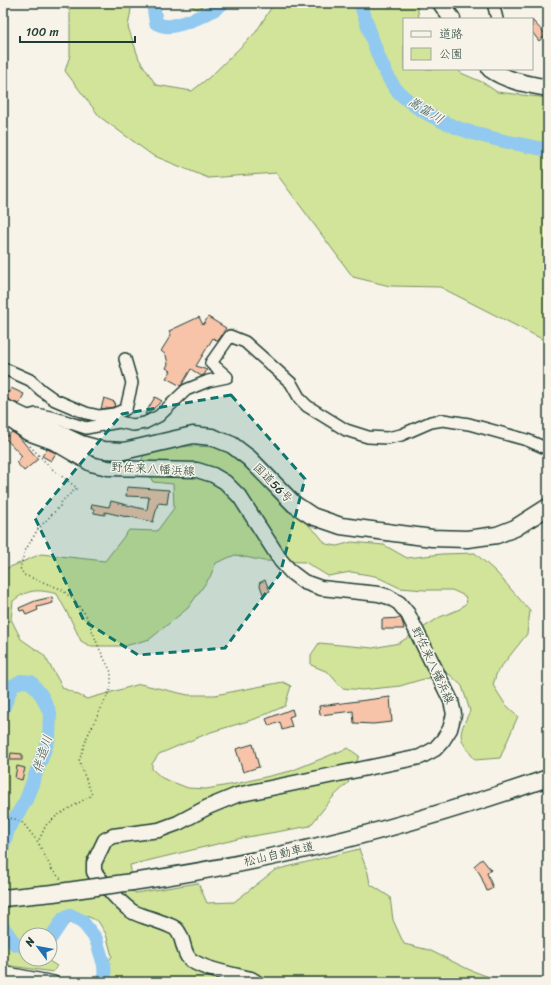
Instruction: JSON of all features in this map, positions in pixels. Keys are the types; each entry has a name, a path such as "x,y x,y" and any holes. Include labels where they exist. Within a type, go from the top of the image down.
{"highway":[{"path":"491,70 499,76 515,82 548,88"},
{"name":"国道56号","path":"3,407 81,444 103,450 124,451 193,435 212,437 232,445 249,458 294,504 312,516 341,526 432,538 466,539 497,535 516,528 548,507"},
{"name":"松山自動車道","path":"3,898 53,893 191,874 310,848 424,818 548,778"}],"main road":[{"name":"野佐来八幡浜線","path":"3,415 28,433 53,442 91,464 108,468 198,470 213,475 226,482 240,497 281,561 292,573 304,582 320,588 380,594 399,603 408,614 451,701 454,714 450,729 435,749 420,757 237,796 208,807 178,823 159,830 113,836 105,840 94,863 94,872 125,905 133,912 175,928 181,936 184,951 189,959 204,968 251,979 256,982"}],"street":[{"path":"493,3 497,18"},
{"path":"446,9 450,6 460,18"},
{"path":"24,417 36,414 55,418 86,428 119,422 133,425 144,424 159,416 186,390 208,381 227,377 211,363 230,336 244,342 291,383 307,406 346,430 368,437 387,438 401,435 431,422 443,420 469,424 527,440 548,448"},
{"path":"3,368 30,380 55,400 86,413 99,416 114,414 126,409 132,383 125,359"},
{"path":"3,972 54,982"}],"path":[{"path":"27,443 51,468 77,488 62,501 60,506 38,528 25,551 20,568 24,575 61,589 74,600 86,615 99,648 111,672 111,688 87,737 79,761 92,795 58,815 46,825 38,842"},
{"path":"3,820 13,818 23,823 38,842 52,870 64,882"}],"highlighted area":[{"path":"231,395 305,479 280,574 225,648 138,655 84,621 35,518 122,414"}],"green space":[{"path":"60,3 132,3 128,27 139,59 156,85 192,91 212,75 256,32 274,3 417,3 419,18 403,18 403,70 458,70 461,73 482,82 497,92 548,98 548,342 440,287 390,286 353,277 276,173 208,178 152,155 100,117 65,71 70,55 70,11"},
{"path":"186,3 208,3 197,9"},
{"path":"188,446 217,447 238,458 266,487 317,533 326,544 337,546 352,542 384,545 407,558 442,554 475,553 496,572 530,611 527,634 497,672 493,685 505,704 518,716 500,758 475,760 465,746 461,737 463,726 470,711 462,686 449,674 400,686 362,690 342,688 328,672 311,665 311,655 319,643 373,648 399,643 440,617 460,609 467,602 465,596 452,590 400,588 375,576 351,572 328,576 305,562 264,561 235,555 216,563 210,577 188,608 150,639 125,646 90,646 81,641 57,594 44,591 34,591 18,597 13,601 11,619 21,639 44,655 63,688 87,699 140,684 188,695 215,695 283,682 291,686 285,706 255,719 211,732 159,754 152,764 152,769 162,778 188,788 206,789 291,771 348,748 359,756 348,783 333,797 310,826 242,838 130,865 135,893 198,883 207,903 234,902 275,870 359,849 368,873 370,884 390,897 393,920 404,944 429,950 470,970 492,978 493,982 100,982 100,974 112,956 106,934 98,921 82,914 66,926 58,938 58,927 18,927 18,967 11,966 3,962 3,570 41,554 105,561 129,530 157,531 174,508 173,484 153,482 141,461 144,455 156,450"},
{"path":"18,967 56,967 53,972"}],"building":[{"path":"533,21 546,35 539,41 533,33"},
{"path":"199,317 203,325 208,317 226,328 218,341 213,338 196,366 207,370 204,375 201,376 191,369 181,386 166,378 171,371 166,368 168,364 166,355 161,351 171,335 169,331"},
{"path":"11,388 24,394 19,404 3,398 3,389 9,393"},
{"path":"155,397 162,401 146,415 145,414"},
{"path":"104,398 115,402 114,407 101,409"},
{"path":"12,432 18,436 38,459 24,471 16,462 22,456 5,438"},
{"path":"47,449 56,453 51,461 42,456"},
{"path":"127,487 169,490 167,504 158,503 153,522 105,512 105,515 94,513 94,509 91,509 92,504 109,507 111,501 147,510 149,497 126,496"},
{"path":"265,580 270,591 263,594 259,583"},
{"path":"52,597 53,603 37,607 38,610 26,615 24,610 20,611 19,608 35,601"},
{"path":"401,618 404,629 382,629 382,619"},
{"path":"390,697 392,722 373,724 354,723 353,711 320,715 319,706"},
{"path":"292,709 294,715 289,717 292,727 282,730 280,722 269,726 266,719"},
{"path":"253,744 259,767 243,772 236,749"},
{"path":"11,753 22,754 22,760 10,760"},
{"path":"17,766 25,768 22,780 15,778"},
{"path":"482,859 491,870 487,873 493,888 487,891 480,874 474,866"}],"waterway":[{"name":"嵩富川","path":"153,3 156,23 163,26 177,25 198,18 212,11 223,3"},
{"name":"嵩富川","path":"360,3 384,68 389,79 400,94 418,108 448,124 497,140 548,150"},
{"name":"伴造川","path":"3,709 12,686 21,681 31,682 42,696 50,713 49,738 26,800 8,830 3,846"},
{"name":"伴造川","path":"58,927 64,918 70,915 82,921 96,939 104,965 105,982"},
{"name":"伴造川","path":"3,927 15,944 18,945"}]}
